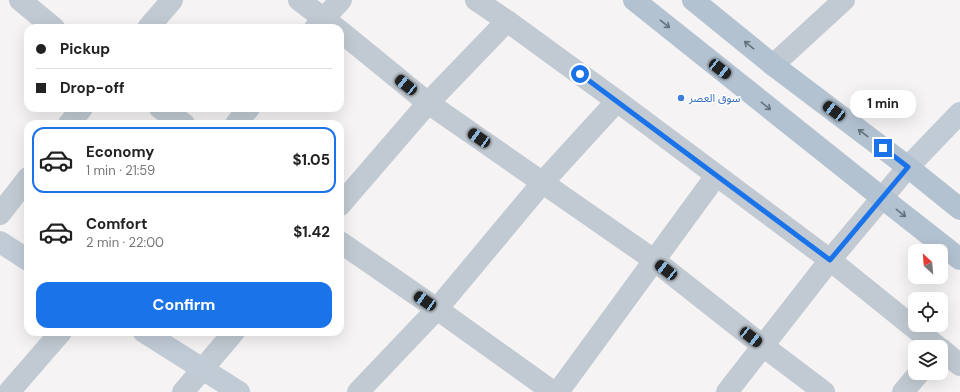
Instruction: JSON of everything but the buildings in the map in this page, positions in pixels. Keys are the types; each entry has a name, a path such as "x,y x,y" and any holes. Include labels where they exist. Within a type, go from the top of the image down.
{"main road":[{"path":"634,0 960,259"},
{"path":"693,0 773,65 908,167 960,209"}],"street":[{"path":"20,0 49,24"},
{"path":"151,24 172,0"},
{"path":"299,0 325,24 341,0"},
{"path":"476,0 617,101 830,260 929,340"},
{"path":"773,65 844,0"},
{"path":"344,200 428,103 507,21"},
{"path":"344,34 428,103 654,260 824,392"},
{"path":"358,392 437,309 543,182 617,101"},
{"path":"72,120 79,112"},
{"path":"166,112 178,120"},
{"path":"239,120 246,112"},
{"path":"727,392 881,197 960,113"},
{"path":"558,392 716,176"},
{"path":"0,214 24,183"},
{"path":"0,242 24,257"},
{"path":"344,245 553,392"},
{"path":"9,392 58,336"},
{"path":"150,336 239,392"},
{"path":"183,392 231,336"},
{"path":"948,355 960,365"},
{"path":"903,392 913,380"}],"place":[{"name":"سوق العصر","path":"681,98"}],"route":[{"path":"580,74 830,260 881,197 908,167 883,148"}]}
